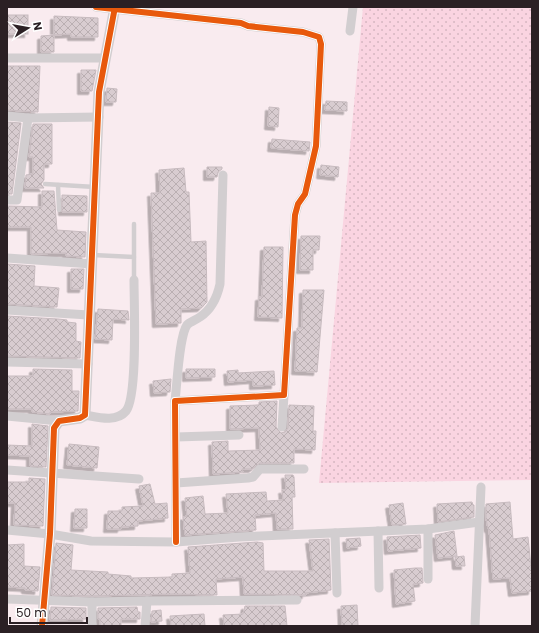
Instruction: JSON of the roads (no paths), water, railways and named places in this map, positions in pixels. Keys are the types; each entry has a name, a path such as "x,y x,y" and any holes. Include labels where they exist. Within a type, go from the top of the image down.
{"street":[{"path":"96,7 115,7 241,23 248,26 303,32 319,37 321,44 316,146 305,194 298,204 295,215 282,428"},
{"path":"85,415 99,92 115,7"},
{"path":"350,31 353,7"},
{"path":"7,58 106,58"},
{"path":"7,116 28,118 99,117"},
{"path":"7,200 17,200 28,118"},
{"path":"176,542 176,401 182,336 187,325 200,317 211,307 220,284 223,175"},
{"path":"7,258 92,259"},
{"path":"7,416 58,420 80,418 85,415 108,419 126,411 130,400 134,361 134,280"},
{"path":"7,310 89,315"},
{"path":"7,362 88,364"},
{"path":"176,401 284,396"},
{"path":"42,626 43,600 50,534 54,428 58,420"},
{"path":"176,437 239,435"},
{"path":"176,483 248,478 253,477 260,469 304,469"},
{"path":"7,470 139,479"},
{"path":"475,626 481,487"},
{"path":"7,530 50,534 91,541 176,542 239,537 428,529 479,522"},
{"path":"428,529 428,579"},
{"path":"378,531 379,588"},
{"path":"335,534 337,593"},
{"path":"7,599 92,602 297,600"},
{"path":"145,626 147,601"},
{"path":"92,602 92,626"}],"lane":[{"path":"45,184 96,187"},
{"path":"58,185 59,210"},
{"path":"134,224 134,280"},
{"path":"92,259 134,257"}]}
